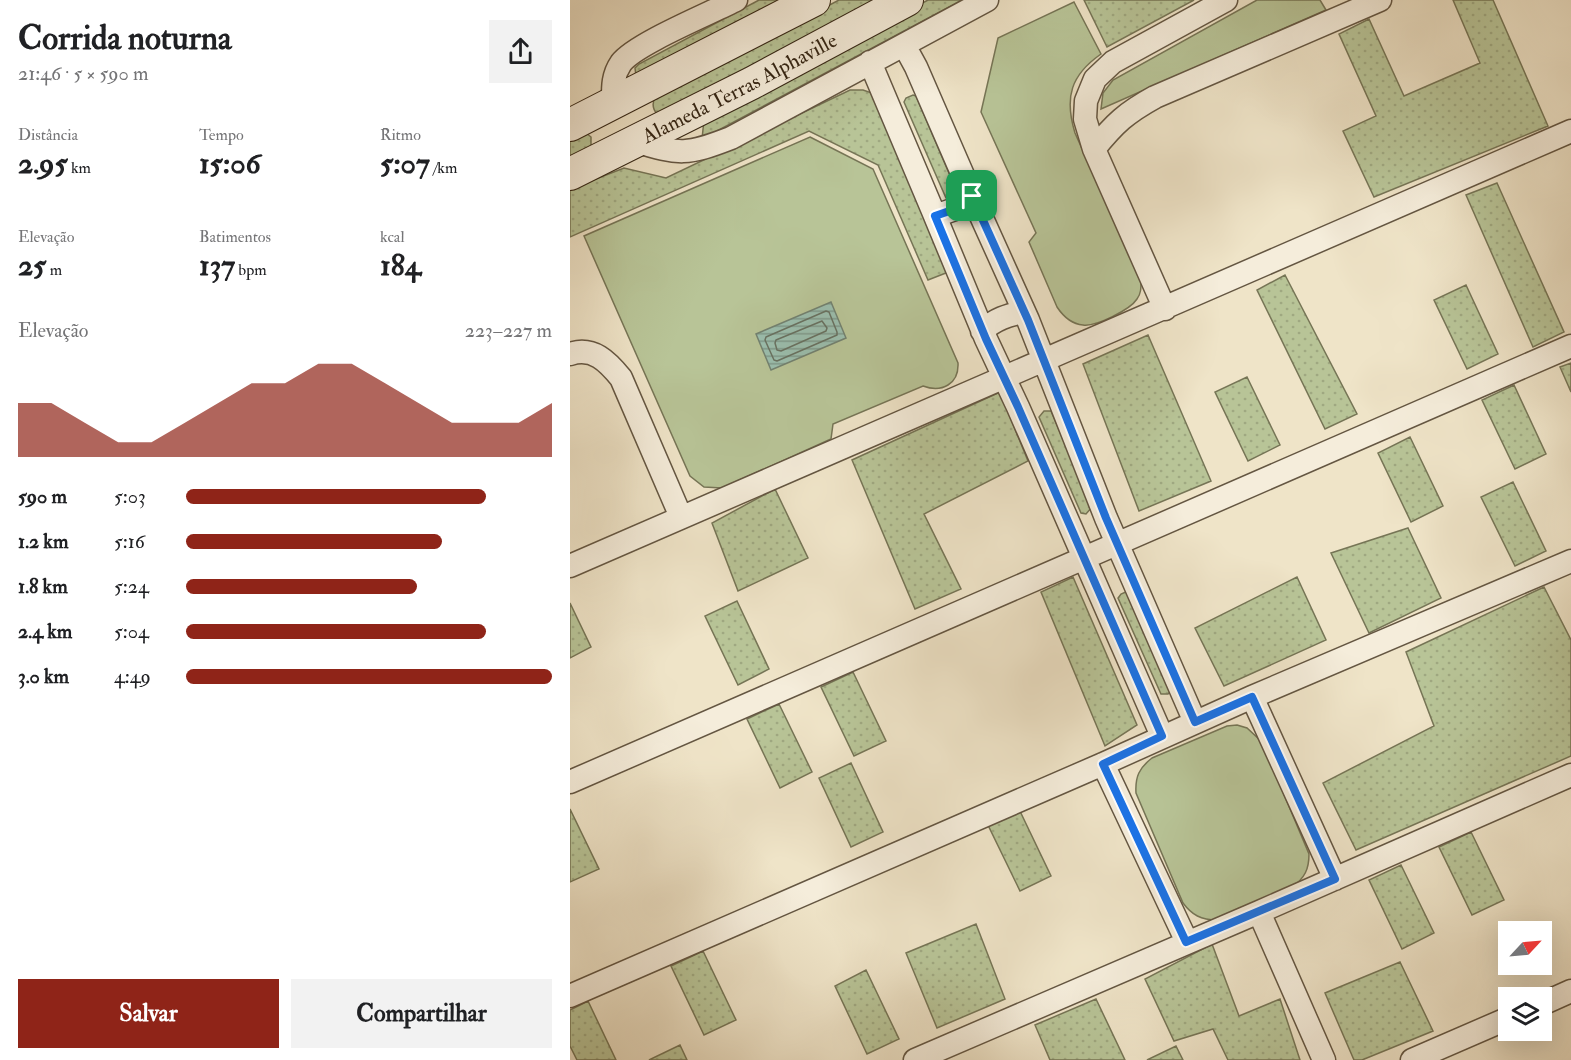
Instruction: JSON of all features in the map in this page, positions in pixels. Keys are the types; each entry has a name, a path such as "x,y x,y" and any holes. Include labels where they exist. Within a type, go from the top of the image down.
{"street":[{"path":"736,0 715,5 651,41 622,61 615,74 613,104 623,125 635,141 668,151 687,153 731,138 987,0"},
{"name":"Alameda Terras Alphaville","path":"570,125 814,0"},
{"name":"Alameda Terras Alphaville","path":"570,174 752,83 907,0"},
{"path":"1165,309 1094,149 1085,120 1086,101 1095,79 1113,62 1226,0"},
{"path":"1094,149 1115,123 1131,110 1155,97 1346,6 1380,0"},
{"path":"904,45 916,67 1024,312 1076,443 1195,722"},
{"path":"870,62 982,331 1162,736"},
{"path":"570,566 1571,131"},
{"path":"935,216 958,208 972,196"},
{"path":"982,331 990,323 1001,318 1024,312"},
{"path":"570,782 1571,346"},
{"path":"570,354 576,352 594,354 607,361 621,378 681,517"},
{"path":"570,996 1103,764 1162,736 1571,561"},
{"path":"1252,697 1335,879"},
{"path":"1103,764 1186,942"},
{"path":"915,1060 1571,775"},
{"path":"1259,912 1324,1060"},
{"path":"1552,1000 1571,991"},
{"path":"1412,1060 1498,1023"}],"shaded area":[{"path":"759,0 796,0 636,76 635,68 639,64"},
{"path":"839,0 885,0 657,114 655,112 653,105 656,96"},
{"path":"928,0 962,0 702,139 704,120"},
{"path":"1084,0 1194,0 1107,47"},
{"path":"1257,0 1320,0 1326,10 1101,109 1103,93 1113,80"},
{"path":"1453,0 1493,0 1548,126 1374,197 1343,131 1376,116 1339,34 1369,19 1404,96 1480,63"},
{"path":"1074,2 1101,54 1083,70 1073,88 1070,108 1075,133 1141,281 1137,299 1127,308 1112,317 1088,325 1071,321 1057,307 1029,242 1036,233 981,112 998,38"},
{"path":"850,90 872,93 956,269 928,280 878,165 809,131 570,237 570,189 624,168 666,178"},
{"path":"916,96 957,192 953,198 946,198 904,102 906,98"},
{"path":"586,133 591,137 591,147 570,158 570,137"},
{"path":"810,137 873,169 958,363 958,370 948,385 937,388 923,386 833,424 831,439 722,488 704,487 690,476 584,236"},
{"path":"1497,183 1564,332 1533,347 1466,195"},
{"path":"1285,275 1357,414 1325,429 1257,290"},
{"path":"1466,285 1498,354 1467,369 1434,300"},
{"path":"1148,335 1211,481 1139,511 1083,364"},
{"path":"1571,363 1571,392 1560,367"},
{"path":"1247,377 1280,445 1248,461 1215,392"},
{"path":"1514,385 1546,454 1515,469 1482,400"},
{"path":"1000,392 1028,461 924,514 961,589 915,609 852,460"},
{"path":"1044,411 1051,411 1092,507 1086,514 1081,513 1039,417"},
{"path":"1410,437 1443,506 1411,522 1378,453"},
{"path":"1513,482 1546,551 1515,566 1481,497"},
{"path":"775,489 808,558 738,591 712,523"},
{"path":"1408,528 1441,598 1369,633 1331,553"},
{"path":"1073,577 1137,725 1105,746 1041,592"},
{"path":"1297,577 1326,640 1224,686 1195,628"},
{"path":"1544,587 1571,640 1571,756 1356,850 1323,783 1434,726 1406,652"},
{"path":"1128,591 1171,691 1168,694 1161,694 1118,598"},
{"path":"737,601 769,669 738,685 705,616"},
{"path":"570,603 591,647 570,658"},
{"path":"853,672 886,741 854,756 821,687"},
{"path":"779,704 812,772 780,788 747,719"},
{"path":"1237,725 1247,728 1262,742 1309,854 1308,864 1303,877 1292,887 1217,920 1206,919 1193,914 1183,903 1136,793 1136,782 1141,769 1152,758 1227,726"},
{"path":"851,763 883,832 851,847 819,778"},
{"path":"1018,807 1051,876 1020,891 987,823"},
{"path":"570,809 599,869 570,882"},
{"path":"1471,832 1504,900 1472,915 1439,847"},
{"path":"1401,865 1434,933 1402,949 1369,880"},
{"path":"976,924 1005,999 937,1028 906,953"},
{"path":"1212,944 1239,1016 1280,999 1300,1060 1228,1060 1213,1029 1174,1041 1145,979"},
{"path":"703,951 736,1020 704,1035 671,966"},
{"path":"1400,962 1433,1031 1362,1060 1354,1060 1325,993"},
{"path":"866,970 899,1039 867,1054 835,986"},
{"path":"1096,999 1125,1060 1050,1060 1035,1025"},
{"path":"588,1001 616,1060 577,1060 570,1046 570,1010"},
{"path":"680,1045 687,1060 649,1060"},
{"path":"1176,1046 1183,1060 1147,1060"}],"water":[{"path":"831,302 846,338 771,370 756,334"}],"route":[{"path":"972,196 1028,320 1106,518 1195,722 1252,697 1335,879 1186,942 1103,764 1162,736 986,339 935,216 958,208 972,196"}]}
